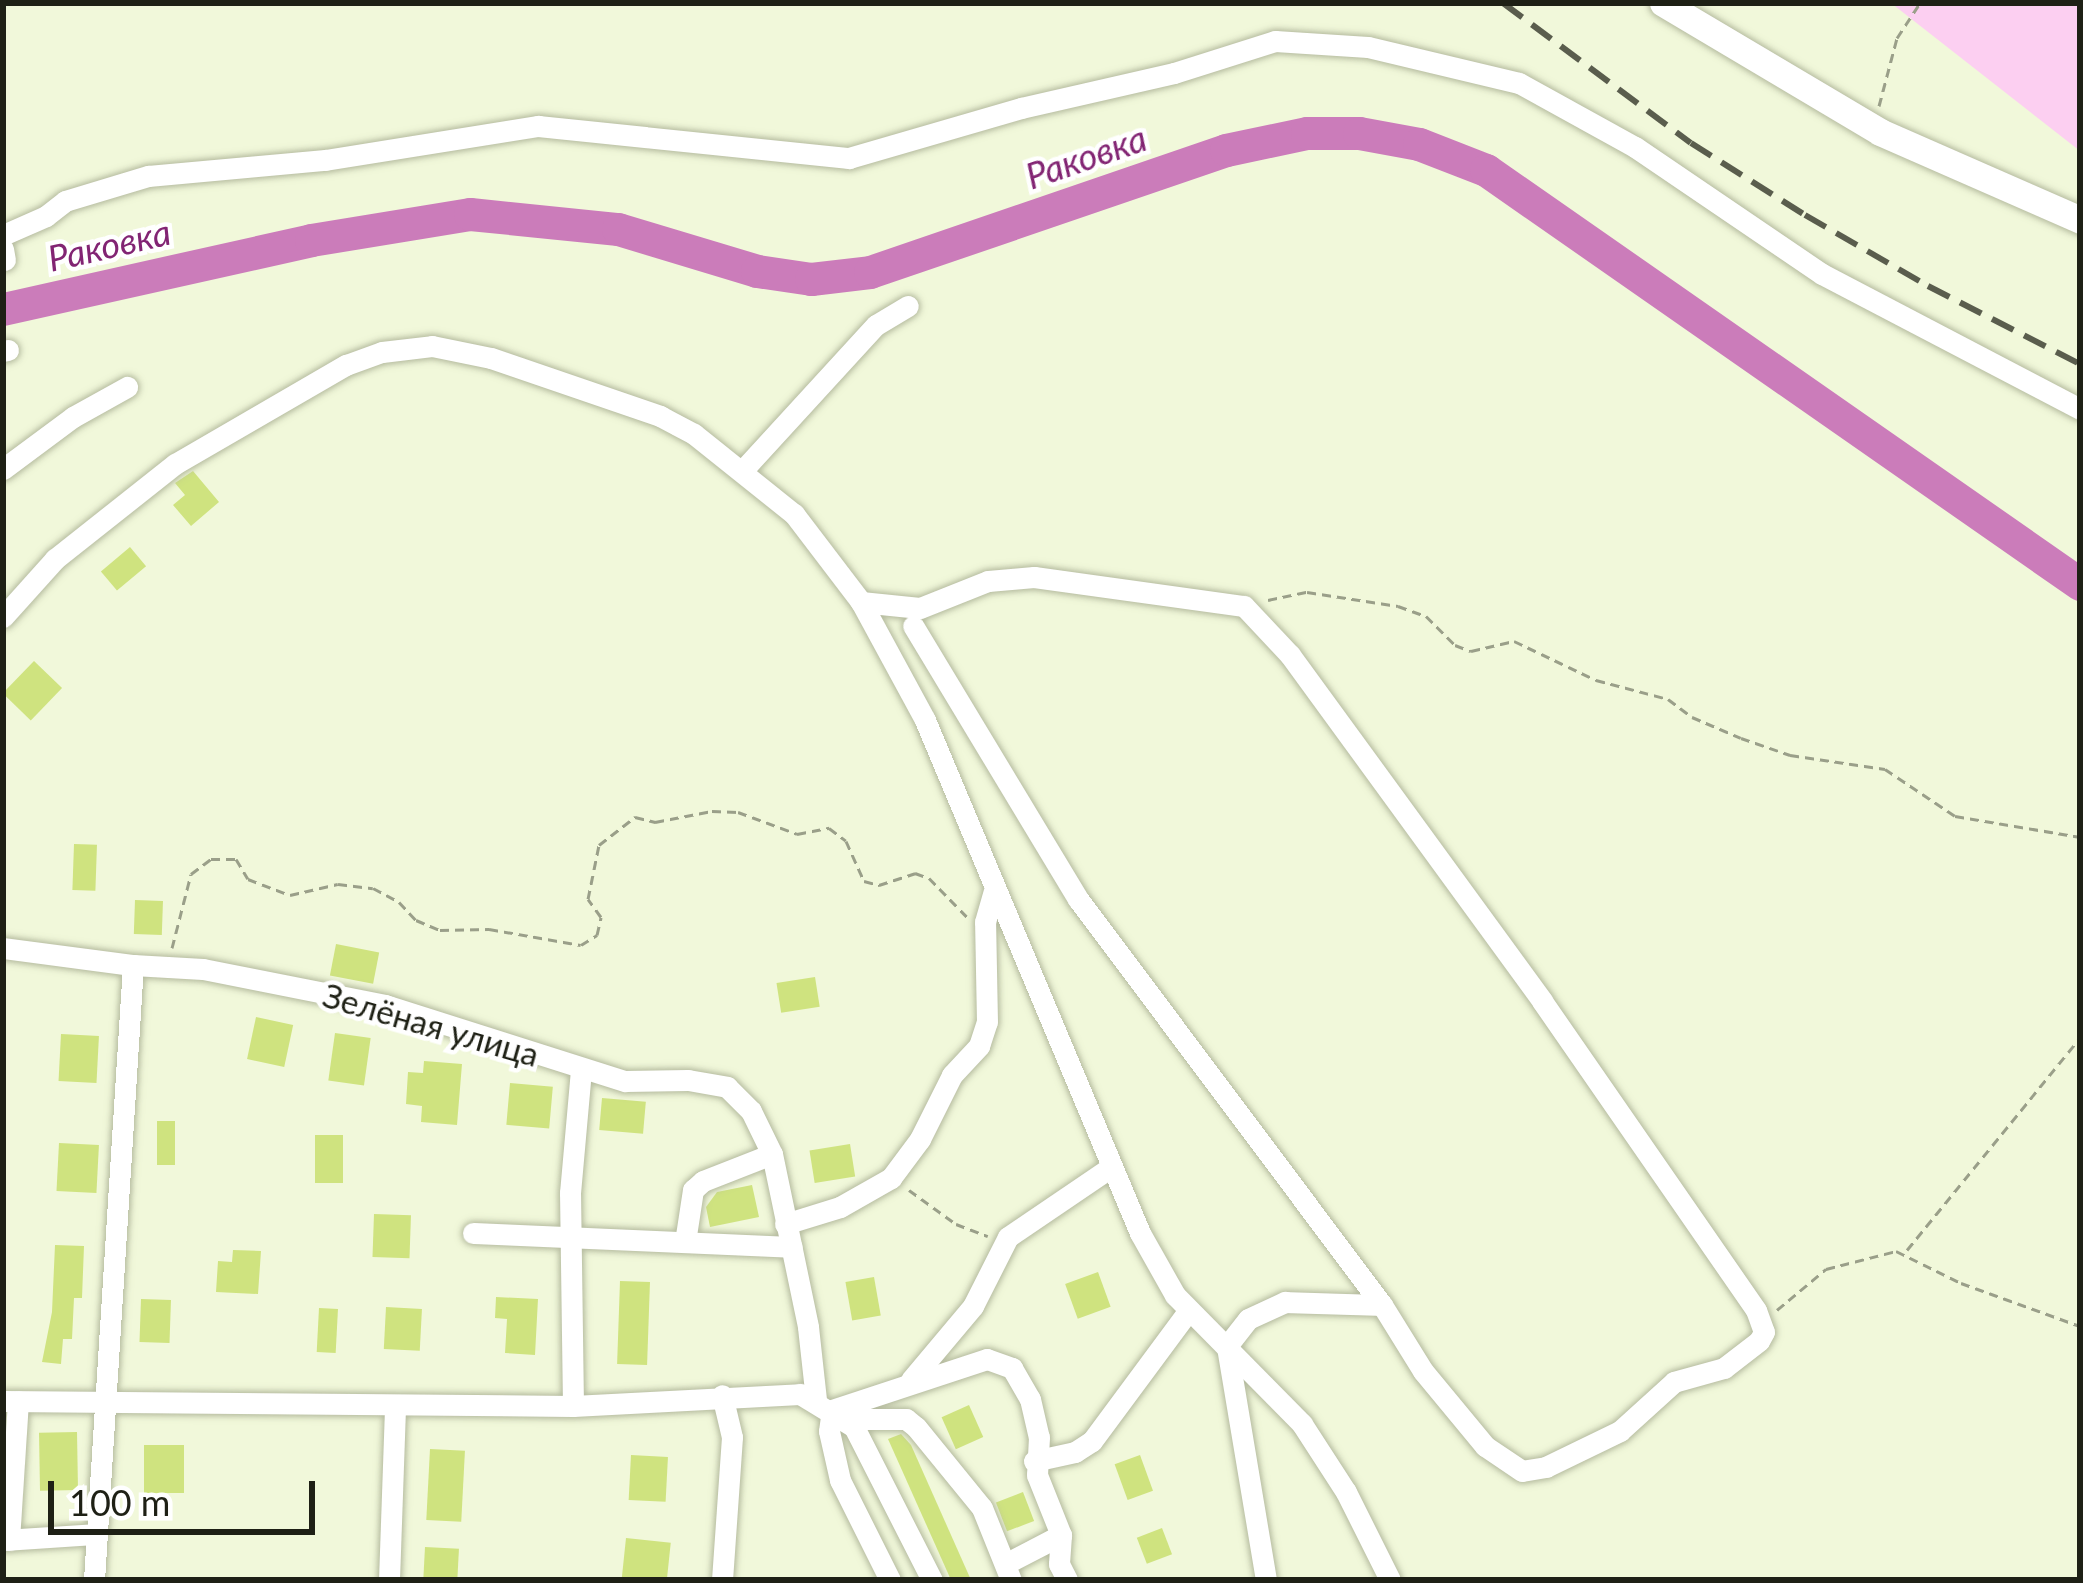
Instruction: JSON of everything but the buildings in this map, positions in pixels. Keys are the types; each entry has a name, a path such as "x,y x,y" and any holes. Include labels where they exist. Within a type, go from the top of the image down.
{"main road":[{"path":"1663,3 1861,121 2080,220"}],"street":[{"path":"3,235 46,216 65,201 148,176 325,160 538,126 849,158 1021,108 1174,73 1275,41 1369,47 1519,82 1635,147 1822,274 2080,409"},
{"path":"742,470 876,325 908,306"},
{"path":"3,617 55,560 131,497 292,395 382,352 452,349 660,416 742,470 794,514 861,602 904,678 1057,1027 1140,1233 1189,1310 1302,1424 1346,1492 1390,1580"},
{"path":"3,469 73,417 127,387"},
{"path":"861,602 916,617 988,581 1034,577 1244,606 1290,655 1542,1001 1756,1310 1763,1332 1724,1368 1674,1382 1620,1431 1559,1462 1522,1471 1485,1446 1423,1371 1382,1305 1078,899 916,617"},
{"path":"904,678 916,617"},
{"path":"785,1223 840,1207 891,1178 920,1139 952,1075 985,1035 985,922 994,891"},
{"name":"Зелёная улица","path":"3,948 164,966 385,1005 625,1082 688,1080 727,1087 751,1111 772,1154"},
{"path":"94,1580 133,965"},
{"path":"573,1406 570,1193 580,1070"},
{"path":"685,1242 693,1190 703,1180 772,1154 831,1409 829,1431 840,1480 890,1580"},
{"path":"910,1380 973,1306 1008,1238 1111,1167"},
{"path":"473,1233 572,1241 792,1247"},
{"path":"1266,1580 1226,1346 1248,1318 1286,1302 1382,1305"},
{"path":"1034,1460 1075,1452 1092,1441 1189,1310"},
{"path":"831,1409 975,1360 1012,1368 1036,1418 1034,1460 1041,1492 1061,1535 1059,1564 1067,1580"},
{"path":"95,1534 6,1540 10,1401 573,1406 786,1393 831,1409 906,1419 916,1427 982,1508 1009,1572 1061,1535"},
{"path":"722,1395 732,1437 722,1580"},
{"path":"389,1580 395,1406"},
{"path":"831,1409 860,1436 932,1580"}],"path":[{"path":"1861,121 1880,106 1897,38 1920,3"},
{"path":"1244,606 1307,592 1398,606 1426,616 1455,645 1471,651 1514,641 1595,680 1668,699 1692,717 1741,738 1790,754 1885,770 1955,816 2080,837"},
{"path":"164,966 191,874 211,859 236,859 248,879 290,895 338,884 373,888 440,930 489,929 581,945 597,935 601,916 588,898 599,845 635,817 655,822 712,811 738,812 796,834 829,828 846,841 865,881 879,886 915,874 929,878 974,925"},
{"path":"1905,1252 2080,1038"},
{"path":"891,1178 956,1224 1008,1238"},
{"path":"1763,1332 1789,1297 1826,1269 1873,1254 1905,1252 1961,1283 2080,1326"}],"shaded area":[{"path":"1891,3 2080,3 2080,151"}],"waterway":[{"name":"Раковка","path":"3,309 311,240 470,214 618,229 757,271 811,279 870,272 1226,150 1307,133 1359,133 1419,144 1486,170 2080,584"}],"railway":[{"path":"1503,3 1691,143 1805,215 1928,286 2080,364"}]}
